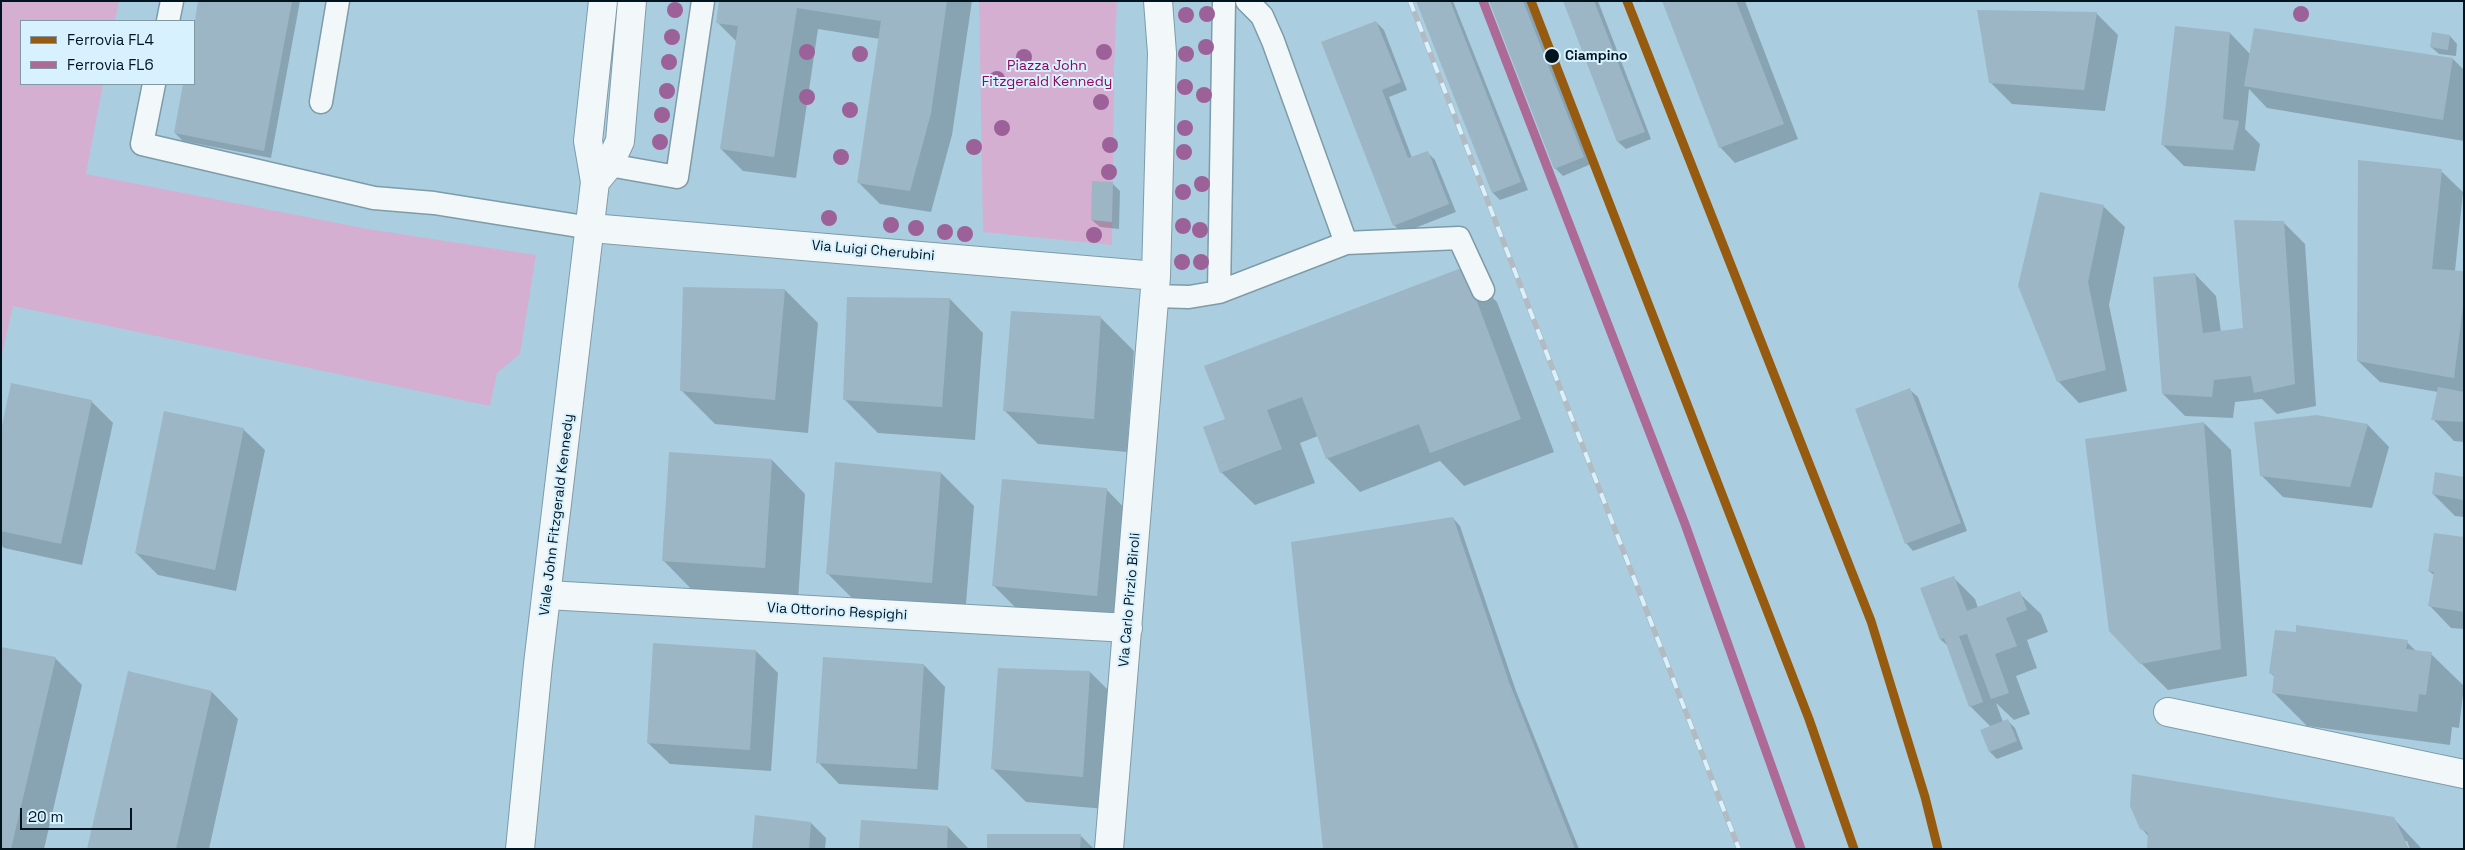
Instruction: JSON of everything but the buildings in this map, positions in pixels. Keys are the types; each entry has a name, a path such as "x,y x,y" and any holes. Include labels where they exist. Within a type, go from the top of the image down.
{"street":[{"name":"Viale John Fitzgerald Kennedy","path":"602,174 588,141 603,1"},
{"path":"1155,286 1162,53 1158,1"},
{"name":"Viale John Fitzgerald Kennedy","path":"520,849 547,595 590,228 602,174 620,141 626,2"},
{"name":"Via Luigi Cherubini","path":"590,228 1155,286"},
{"name":"Via Carlo Pirzio Biroli","path":"1109,849 1155,286"},
{"name":"Via Ottorino Respighi","path":"547,595 1128,628"},
{"path":"2168,712 2464,774"}],"lane":[{"path":"168,20 172,1"},
{"path":"321,102 338,1"},
{"path":"602,174 677,177 702,1"},
{"path":"1219,292 1224,1"},
{"path":"1247,1 1262,16 1273,41 1346,243"},
{"path":"154,85 142,144 374,198 434,203 590,228"},
{"path":"1155,286 1189,297 1219,292 1346,243 1458,238 1483,290"}],"green space":[{"path":"1,1 119,1 115,20 20,20 20,85 103,85 86,174 368,229 536,255 520,354 497,373 490,406 13,306 1,359"},
{"name":"Piazza John Fitzgerald Kennedy","path":"979,1 1117,1 1114,68 1112,245 983,232"}],"railway":[{"path":"1410,1 1739,849"}],"rail line":[{"name":"FL6","path":"1483,1 1685,524 1801,849"},
{"name":"FL4","path":"1531,1 1809,719 1854,849"},
{"name":"FL4","path":"1627,1 1871,621 1925,797 1938,849"}],"place":[{"name":"Ciampino","path":"1552,56"}]}
